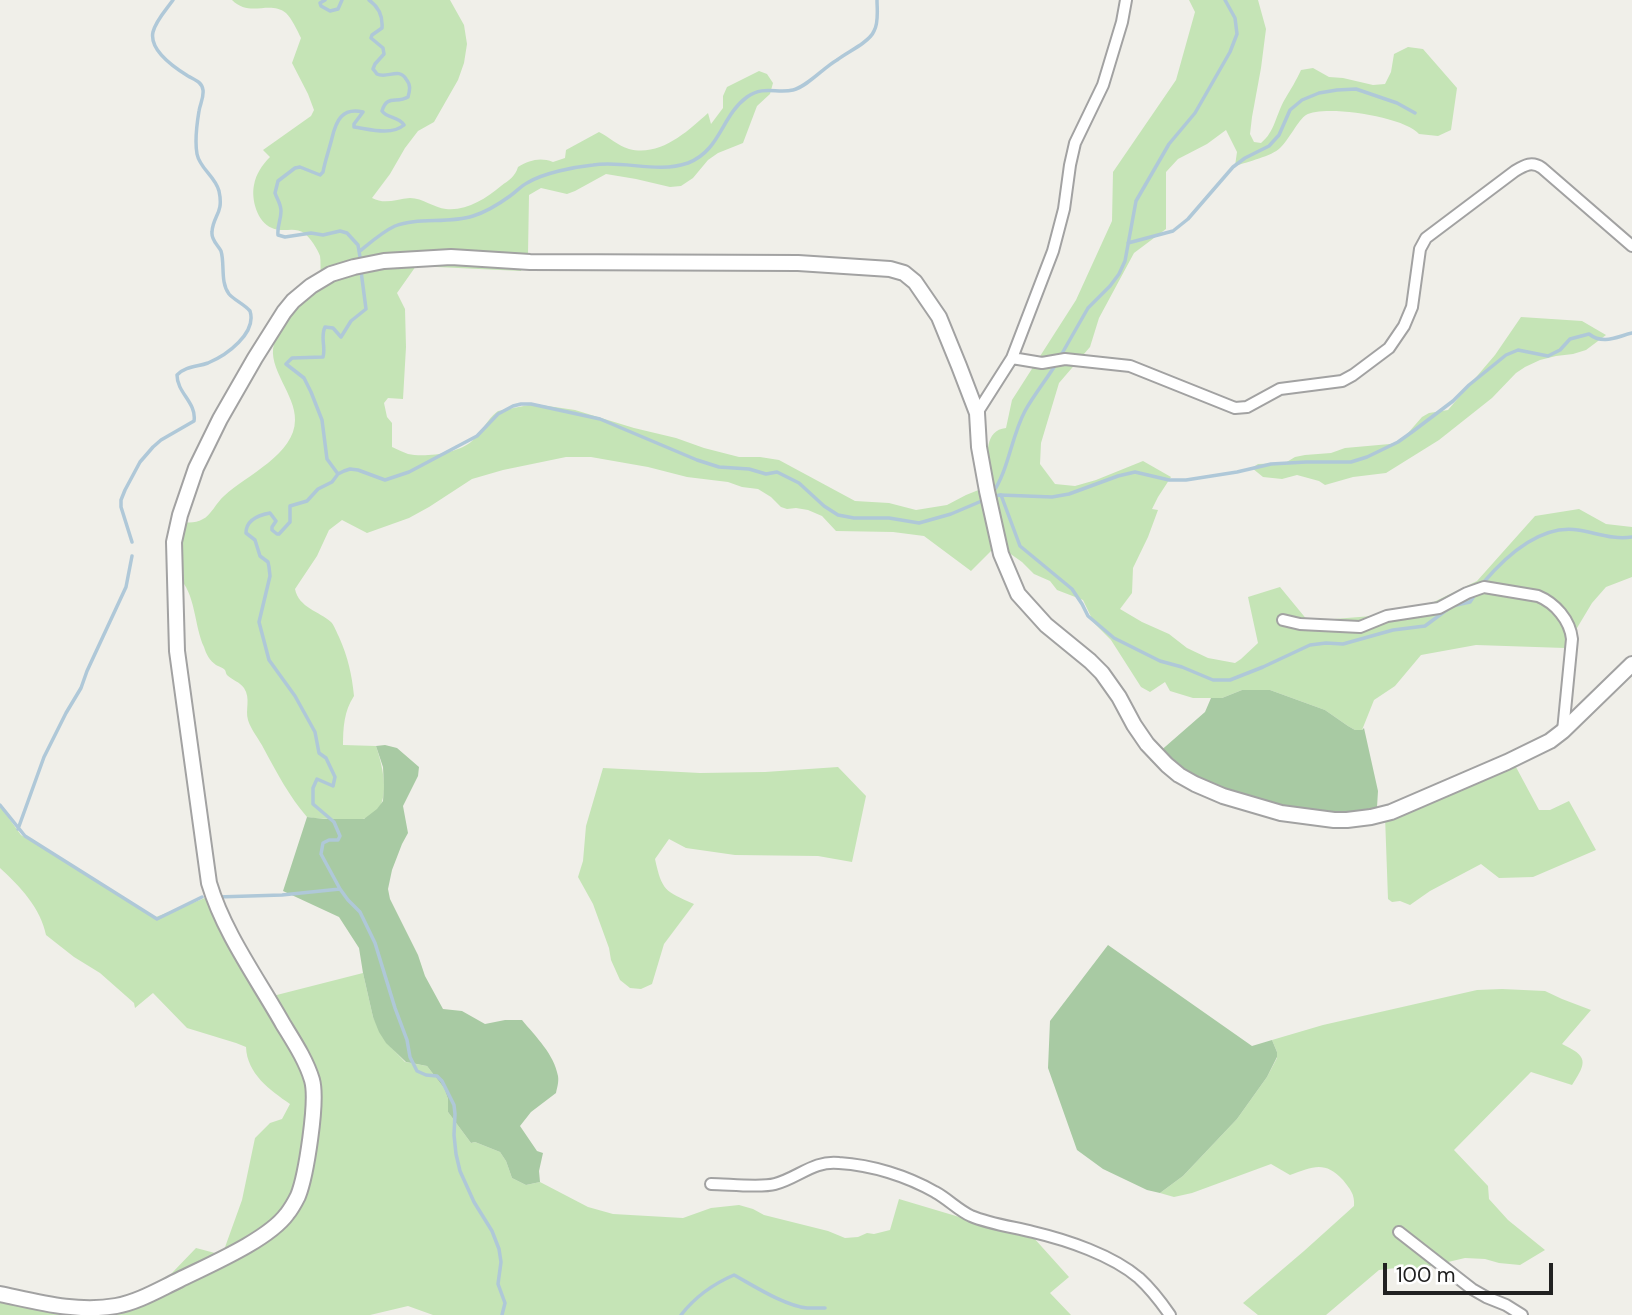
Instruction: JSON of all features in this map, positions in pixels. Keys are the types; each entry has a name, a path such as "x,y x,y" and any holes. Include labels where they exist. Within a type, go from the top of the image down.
{"street":[{"path":"977,413 1012,358 1053,251 1064,209 1075,143 1103,85 1126,0"},
{"path":"1012,358 1042,363 1065,359 1130,366 1235,408 1247,407 1280,389 1342,380 1389,348 1401,331 1413,302 1420,249 1426,238 1528,164 1536,164 1542,168 1632,246"},
{"path":"0,1294 83,1308 117,1306 136,1301 259,1238 278,1224 298,1196 314,1109 312,1081 299,1051 228,928 209,883 177,651 174,542 196,468 255,358 284,312 311,286 331,274 384,261 452,257 530,262 798,263 890,269 904,273 915,282 939,317 977,413 979,447 990,506 1001,554 1018,594 1045,625 1102,673 1140,735 1167,765 1179,775 1208,790 1253,806 1281,813 1334,820 1357,819 1391,812 1535,749 1563,731 1632,664"},
{"path":"1283,620 1300,624 1360,627 1387,616 1439,608 1484,587 1538,596 1556,608 1571,631 1563,731"},
{"path":"711,1184 771,1185 819,1164 837,1162 891,1173 936,1192 973,1217 1062,1239 1117,1264 1139,1278 1170,1315"},
{"path":"1399,1232 1472,1289 1522,1315"}],"green space":[{"path":"232,0 450,0 464,25 467,44 464,63 458,80 434,122 418,131 372,198 381,201 410,198 446,209 468,206 509,180 518,167 535,160 553,162 565,158 566,150 599,132 629,149 640,151 662,146 691,128 708,113 711,124 723,108 723,96 727,87 759,71 767,74 773,83 770,94 757,106 743,143 718,153 681,186 670,187 606,174 567,194 541,188 529,195 528,254 521,271 416,266 397,293 405,309 406,347 403,399 388,398 384,403 387,417 392,423 392,447 415,455 432,455 459,449 472,441 498,411 534,404 575,410 739,457 779,460 855,501 889,503 916,510 947,505 981,489 986,472 988,445 994,433 1006,428 1012,400 1076,300 1112,221 1113,172 1176,80 1195,12 1189,0 1258,0 1266,29 1250,134 1254,142 1261,143 1266,139 1301,70 1313,68 1329,77 1373,85 1385,84 1391,72 1394,54 1408,47 1423,49 1457,88 1451,130 1438,136 1419,134 1398,122 1364,114 1315,112 1303,117 1280,148 1265,156 1235,166 1237,152 1226,130 1207,144 1178,159 1166,172 1166,229 1134,253 1099,318 1090,347 1059,383 1041,443 1040,464 1055,484 1075,486 1143,461 1171,477 1152,509 1158,510 1133,568 1132,593 1120,609 1208,658 1235,663 1258,643 1248,597 1280,587 1308,621 1411,613 1477,581 1535,516 1579,509 1606,524 1632,527 1632,577 1606,587 1592,603 1565,648 1476,645 1421,655 1395,686 1374,700 1362,730 1355,730 1325,710 1270,690 1242,690 1222,698 1193,698 1170,691 1165,682 1150,692 1141,687 1111,640 1094,623 1083,600 1057,590 1050,581 1034,574 1022,562 996,546 971,571 924,536 893,532 836,531 822,516 808,510 781,507 758,489 591,457 566,457 472,479 409,518 367,533 342,520 329,530 317,556 295,589 305,605 331,622 339,637 349,666 354,696 346,714 343,745 376,746 384,788 380,808 363,819 307,817 251,727 244,688 207,655 188,592 178,577 182,522 195,522 206,517 224,496 279,453 293,432 294,411 274,362 274,344 290,315 321,273 320,256 309,237 300,231 276,229 267,225 256,210 253,197 256,177 270,157 263,150 311,116 314,110 292,63 301,38 292,21 280,9 246,8"},
{"path":"1521,317 1582,321 1606,335 1586,350 1540,360 1525,367 1492,398 1439,440 1386,473 1353,477 1325,485 1297,475 1282,479 1263,477 1252,468 1258,464 1285,463 1305,455 1401,441 1422,417 1448,410 1495,355"},
{"path":"1242,690 1270,690 1325,710 1355,730 1364,728 1378,791 1377,807 1366,814 1332,817 1193,789 1161,770 1150,760 1205,712 1211,698 1222,698"},
{"path":"376,746 397,748 419,767 418,776 403,806 408,833 392,870 388,889 425,976 443,1009 462,1011 485,1024 522,1020 544,1046 556,1068 556,1093 531,1112 520,1126 537,1151 543,1153 539,1171 540,1182 526,1185 512,1178 500,1152 475,1142 471,1143 448,1112 448,1099 444,1088 427,1066 406,1062 386,1043 379,1032 373,1017 359,948 339,917 283,891 307,817 364,819 383,801 383,767"},
{"path":"1509,754 1539,810 1550,810 1569,801 1596,850 1533,877 1499,878 1481,864 1430,891 1410,905 1388,899 1385,816"},
{"path":"838,767 866,796 852,862 818,856 735,855 686,848 669,839 655,859 660,878 666,889 694,904 664,944 652,984 641,989 630,988 620,980 593,904 578,877 583,861 586,826 603,768 700,773"},
{"path":"0,806 21,835 156,917 205,898 229,946 261,999 363,973 373,1017 386,1042 405,1062 427,1066 444,1088 448,1099 448,1112 471,1143 475,1142 500,1152 512,1178 526,1185 540,1182 588,1207 613,1214 683,1218 711,1208 739,1205 764,1215 845,1238 890,1230 899,1199 966,1219 1024,1227 1069,1277 1050,1293 1071,1315 433,1315 408,1306 370,1315 0,1315 0,1290 76,1303 112,1299 142,1290 171,1274 196,1248 215,1253 224,1250 242,1200 255,1138 270,1123 282,1119 290,1104 255,1073 247,1057 246,1047 187,1028 153,993 135,1008 134,1003 100,973 46,935 40,916 29,898 0,868"},
{"path":"1108,945 1252,1046 1272,1040 1277,1052 1267,1077 1237,1119 1183,1176 1160,1193 1147,1190 1103,1169 1077,1150 1048,1068 1050,1021"},
{"path":"1477,990 1545,991 1591,1010 1562,1044 1576,1052 1582,1060 1581,1070 1572,1085 1531,1072 1454,1150 1488,1186 1489,1199 1508,1220 1545,1250 1520,1265 1465,1258 1410,1271 1396,1268 1379,1270 1326,1315 1258,1315 1243,1303 1354,1206 1353,1195 1343,1180 1324,1168 1312,1168 1290,1175 1271,1164 1192,1193 1174,1197 1160,1193 1183,1176 1237,1119 1277,1058 1272,1040 1323,1025"}],"waterway":[{"path":"132,542 121,507 125,490 140,462 153,447 194,421 193,409 180,387 177,375 188,368 224,355 245,335 251,319 250,311 226,289 221,251 212,235 220,199 217,186 197,154 202,87 164,58 153,39 156,23 173,0"},
{"path":"325,0 320,3 321,6 330,11 338,9 342,0"},
{"path":"361,263 358,245 347,233 340,231 323,235 278,235 281,208 275,193 278,181 295,168 300,167 320,175 323,172 336,126 345,114 363,112 354,127 386,131 404,125 382,111 389,101 408,97 410,88 408,81 400,74 381,75 373,69 384,54 383,48 371,38 382,28 382,24 378,9 369,0"},
{"path":"360,251 395,226 473,216 497,205 534,179 559,171 605,164 665,167 688,163 707,150 731,114 747,97 759,91 799,88 868,39 877,24 877,0"},
{"path":"1060,357 1088,308 1119,274 1125,261 1136,201 1169,144 1195,113 1230,52 1237,34 1235,18 1225,0"},
{"path":"1128,243 1173,231 1188,219 1233,167 1269,146 1279,135 1290,110 1302,100 1319,93 1356,89 1397,103 1415,113"},
{"path":"338,474 327,459 322,420 311,392 304,378 286,364 292,358 323,357 325,327 333,328 341,337 351,321 366,309 361,271"},
{"path":"991,497 1052,497 1135,472 1169,480 1186,480 1271,464 1351,462 1398,442 1453,401 1506,355 1518,350 1548,356 1560,350 1570,339 1589,334 1599,339 1610,339 1632,333"},
{"path":"992,494 1002,475 1025,411 1056,364"},
{"path":"502,1315 505,1303 498,1284 501,1262 499,1249 460,1171 454,1135 454,1105 437,1076 417,1071 410,1057 407,1040 375,943 360,912 340,889 321,854 323,843 338,840 340,836 334,822 313,804 313,788 317,779 333,786 335,777 326,758 319,753 315,732 295,696 269,660 259,622 270,576 269,567 268,562 260,556 255,540 246,533 248,525 258,517 270,513 276,521 272,530 279,534 290,522 290,506 307,501 338,474 350,469 358,470 385,480 409,472 477,436 498,414 521,404 600,419 719,467 749,469 766,474 777,472 799,483 838,515 919,523 951,514 984,500"},
{"path":"1001,495 1020,546 1072,589 1088,616 1114,638 1160,661 1213,680 1230,680 1310,645 1343,644 1393,630 1425,626 1452,606 1470,602 1476,593"},
{"path":"1483,583 1513,553 1550,532 1564,529 1612,537 1632,537"},
{"path":"18,829 44,757 81,688 126,587 132,556"},
{"path":"0,805 25,836 157,919 202,897"},
{"path":"217,897 282,895 340,889"},
{"path":"681,1315 705,1292 734,1275 789,1304 825,1308"}]}
